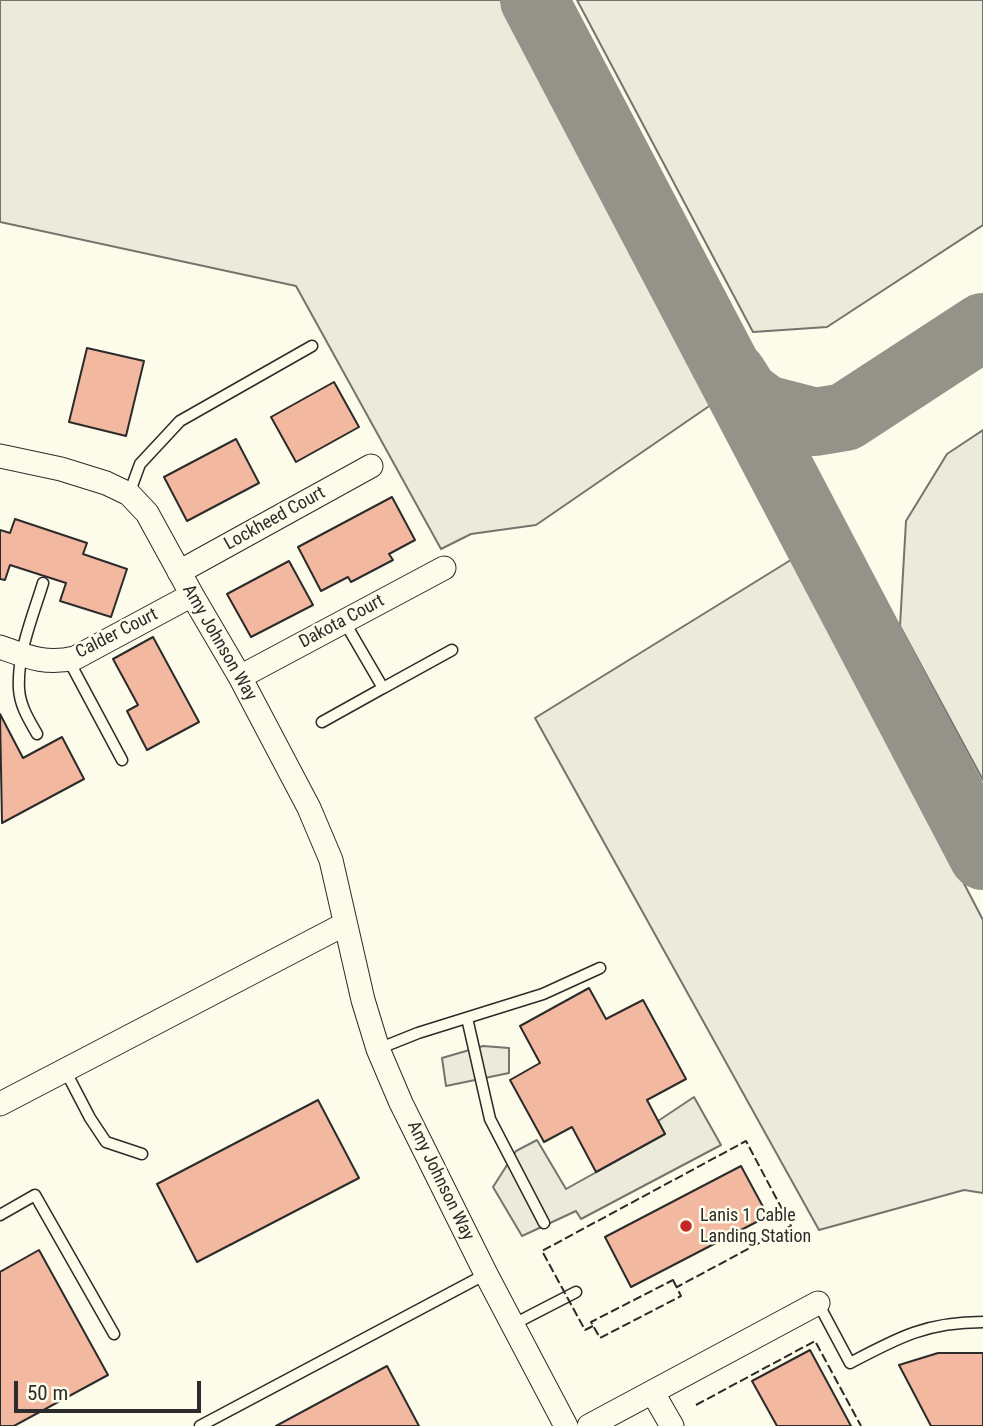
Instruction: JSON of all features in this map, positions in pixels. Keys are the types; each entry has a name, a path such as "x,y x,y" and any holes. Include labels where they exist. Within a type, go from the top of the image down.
{"street":[{"name":"Amy Johnson Way","path":"0,456 72,472 106,483 129,494 147,513 240,677 309,808 331,860 363,1000 401,1103 486,1275 566,1426"},
{"name":"Lockheed Court","path":"179,572 371,466"},
{"name":"Dakota Court","path":"240,677 444,568"},
{"name":"Calder Court","path":"0,647 44,662 68,659 98,647 192,595"},
{"path":"0,1104 345,924"},
{"path":"589,1426 818,1303"},
{"path":"653,1393 672,1426"}],"lane":[{"path":"129,494 140,464 180,421 312,346"},
{"path":"37,734 24,710 19,689 22,655 43,583"},
{"path":"344,621 383,688"},
{"path":"322,722 452,650"},
{"path":"68,659 122,760"},
{"path":"379,1049 542,994 600,968"},
{"path":"467,1018 489,1119 544,1223"},
{"path":"65,1070 106,1142 142,1154"},
{"path":"0,1214 35,1195 114,1334"},
{"path":"200,1426 486,1275"},
{"path":"512,1325 576,1292"},
{"path":"818,1303 850,1363 894,1339 922,1328 952,1322 983,1322"}],"shaded area":[{"path":"0,0 503,0 718,400 536,525 471,534 441,549 296,286 0,222"},
{"path":"577,0 983,0 983,225 827,327 753,332"},
{"path":"983,430 983,780 900,626 906,521 947,454"},
{"path":"794,558 983,920 983,1193 964,1190 819,1230 535,718"},
{"path":"483,1046 509,1048 509,1073 446,1086 442,1058"},
{"path":"694,1097 721,1145 581,1219 576,1211 522,1236 493,1187 516,1151 537,1140 566,1189 665,1134 658,1121"}],"building":[{"path":"87,348 144,361 126,436 69,422"},
{"path":"334,382 359,427 296,462 271,417"},
{"path":"236,439 259,483 187,521 164,477"},
{"path":"392,497 415,540 389,554 393,560 351,582 348,577 321,591 298,547"},
{"path":"15,519 87,543 83,554 127,569 111,617 60,601 66,583 10,565 5,580 0,579 0,530 10,533"},
{"path":"289,561 313,605 251,637 227,594"},
{"path":"153,637 199,722 147,750 127,711 138,705 113,659"},
{"path":"0,714 23,758 62,737 84,779 2,823"},
{"path":"589,988 606,1019 643,1000 686,1079 647,1100 665,1134 596,1172 572,1127 544,1142 510,1080 540,1063 520,1026"},
{"path":"318,1100 359,1178 197,1262 157,1184"},
{"name":"Lanis 1 Cable Landing Station","path":"741,1166 768,1216 631,1287 605,1237"},
{"path":"39,1250 108,1375 14,1426 0,1426 0,1272"},
{"path":"810,1350 851,1426 777,1426 752,1381"},
{"path":"938,1353 983,1353 983,1426 931,1426 899,1365"},
{"path":"387,1366 419,1426 276,1426"}],"taxiway":[{"path":"534,0 983,856"},
{"path":"733,375 745,394 765,409 815,422 845,417 983,327"}],"fence":[{"path":"593,1326 585,1330 542,1251 746,1141 791,1226 677,1287"},
{"path":"673,1280 681,1296 600,1338 591,1322 673,1280"},
{"path":"696,1405 815,1341 861,1426"}],"place":[{"name":"Lanis 1 Cable Landing Station","path":"686,1226"}]}
